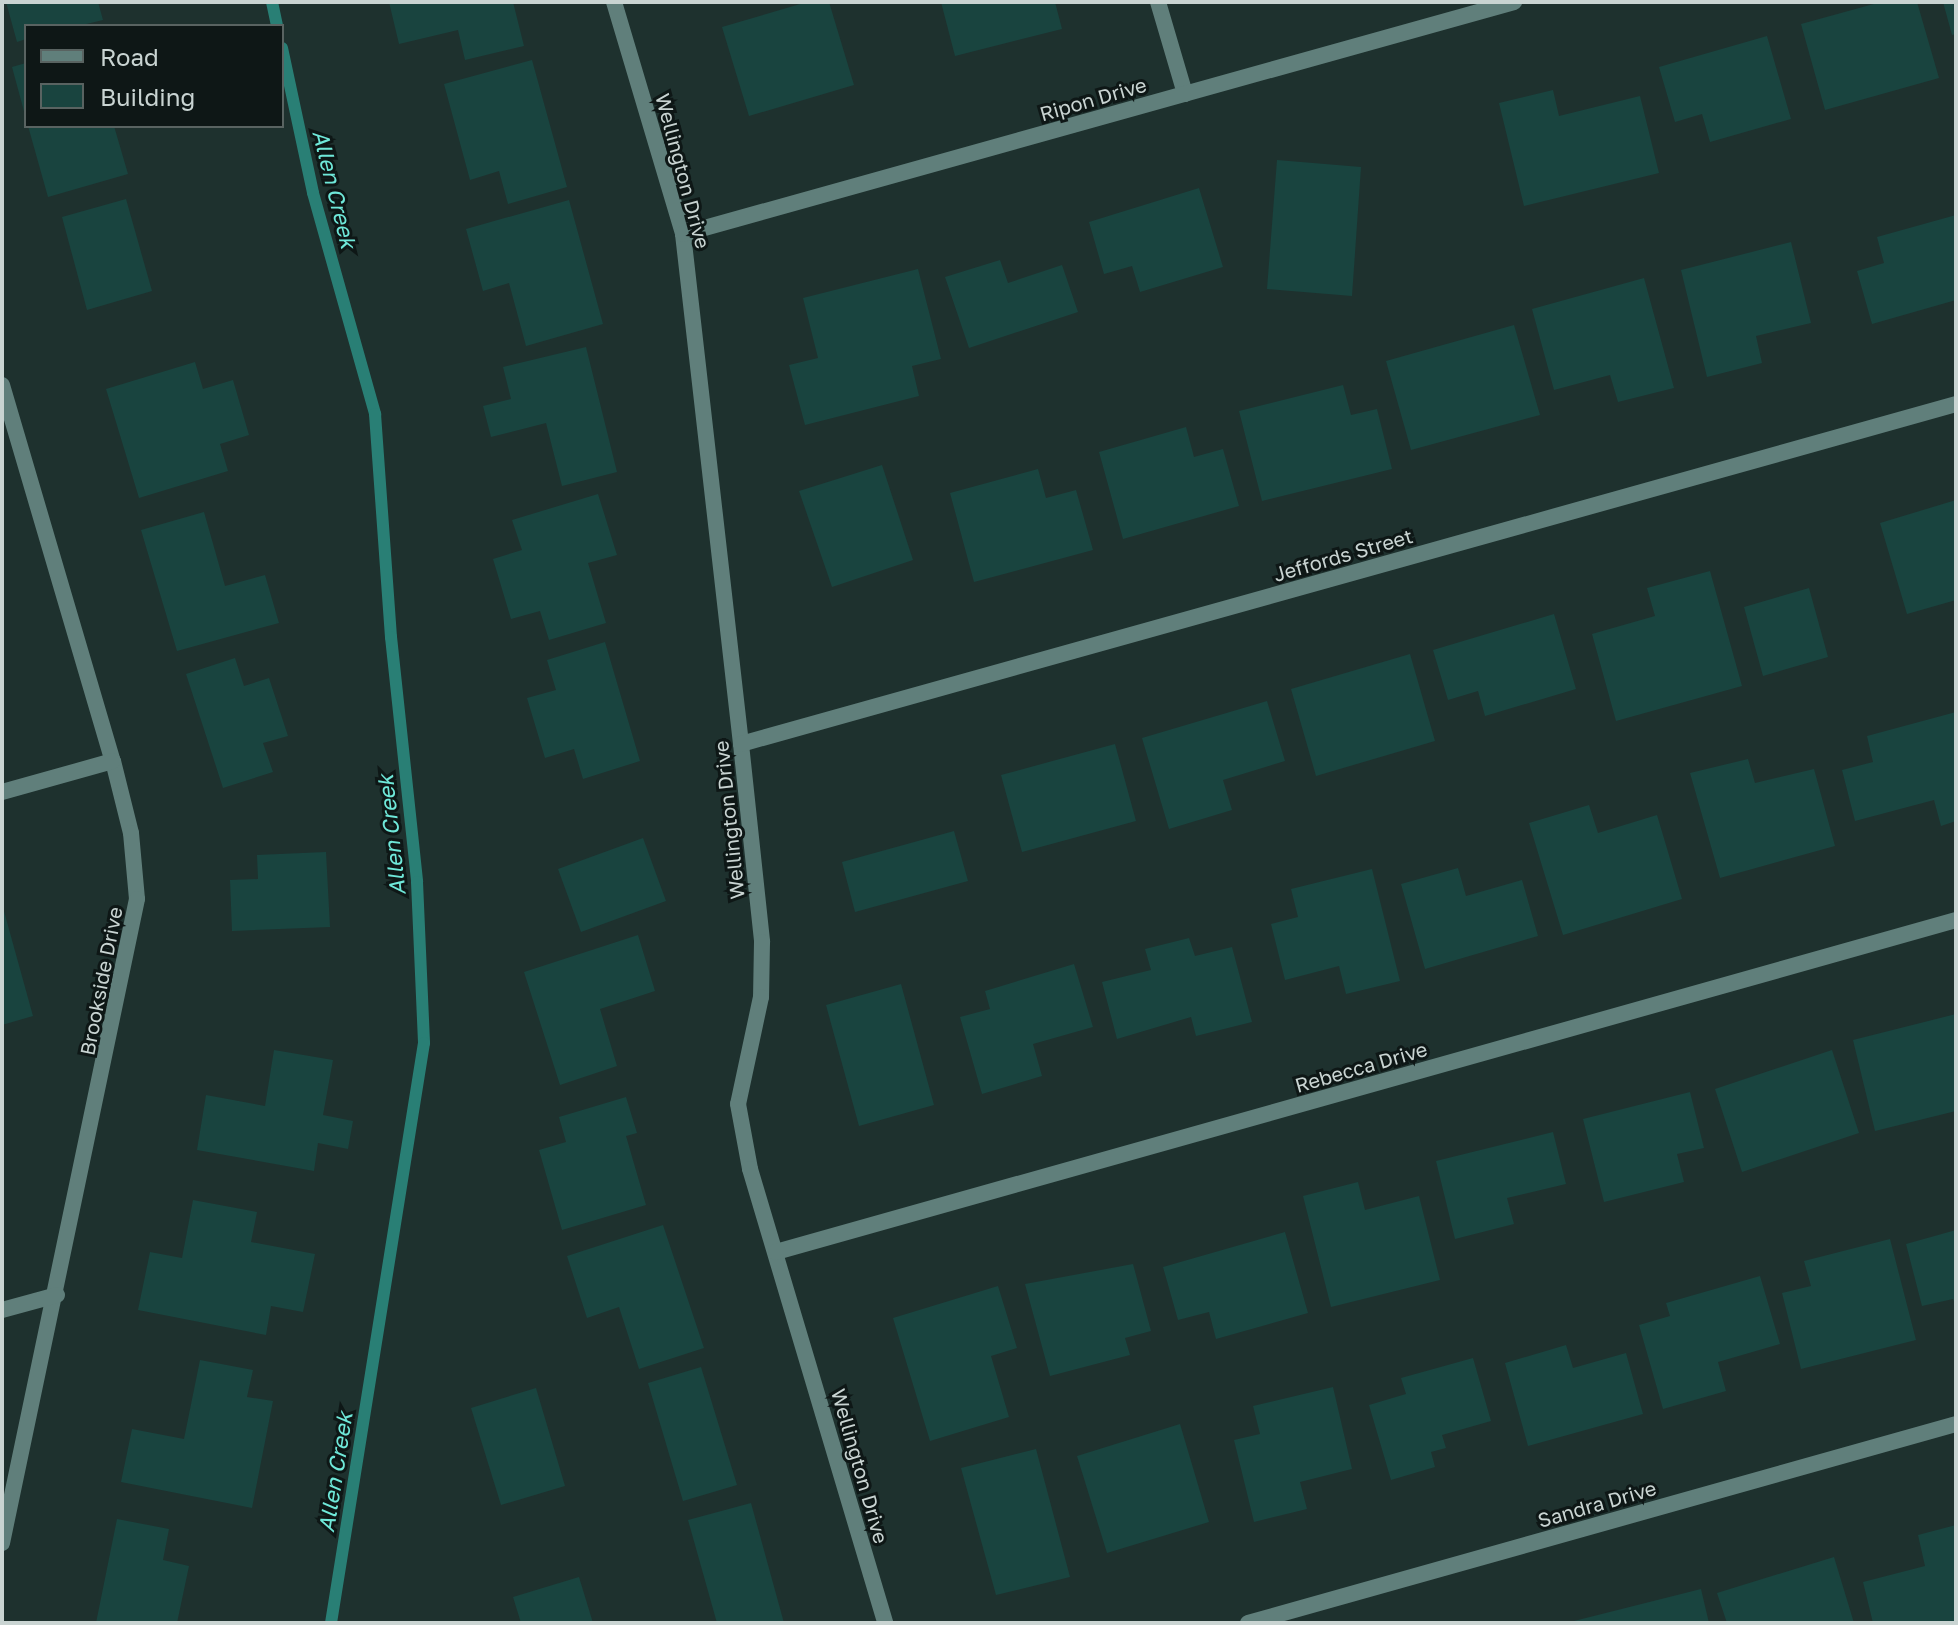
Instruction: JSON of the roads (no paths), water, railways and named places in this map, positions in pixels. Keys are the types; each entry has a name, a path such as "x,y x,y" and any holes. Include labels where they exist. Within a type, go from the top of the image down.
{"street":[{"name":"Wellington Drive","path":"614,2 683,234 741,744 762,942 761,997 738,1104 750,1169 885,1623"},
{"path":"1158,2 1185,94"},
{"name":"Ripon Drive","path":"683,234 1514,2"},
{"name":"Brookside Drive","path":"2,385 113,761 131,833 137,899 57,1295 2,1543"},
{"name":"Jeffords Street","path":"741,744 1956,404"},
{"path":"2,792 113,761"},
{"name":"Rebecca Drive","path":"776,1252 1956,920"},
{"path":"2,1310 57,1295"},
{"name":"Sandra Drive","path":"1248,1623 1956,1424"}],"waterway":[{"name":"Allen Creek","path":"272,2 277,24"},
{"name":"Allen Creek","path":"284,57 313,193 375,414 391,637 417,882 424,1043 331,1623"}]}
